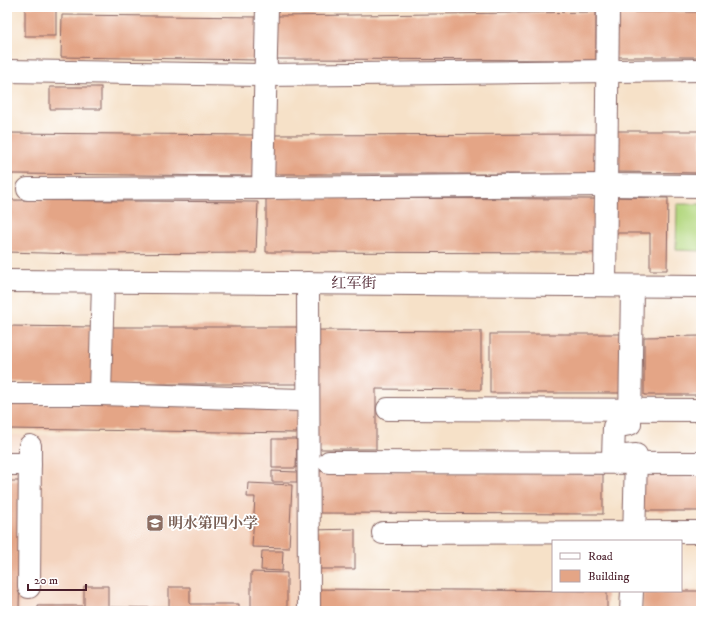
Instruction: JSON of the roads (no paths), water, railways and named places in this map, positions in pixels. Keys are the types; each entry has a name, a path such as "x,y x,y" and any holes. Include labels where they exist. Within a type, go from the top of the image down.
{"street":[{"path":"263,188 267,7"},
{"path":"605,285 608,7"},
{"path":"7,71 265,75 701,70"},
{"path":"28,189 607,185 701,186"},
{"name":"红军街","path":"7,281 701,286"},
{"path":"100,394 103,282"},
{"path":"308,283 309,611"},
{"path":"632,286 630,424 614,427 613,457 636,455 634,536"},
{"path":"9,394 100,394 302,400"},
{"path":"388,409 701,410"},
{"path":"7,464 30,455 28,587"},
{"path":"329,462 701,463"},
{"path":"383,533 634,536 701,532"},
{"path":"631,611 632,592"}],"place":[{"name":"明水第四小学","path":"155,523"}]}
